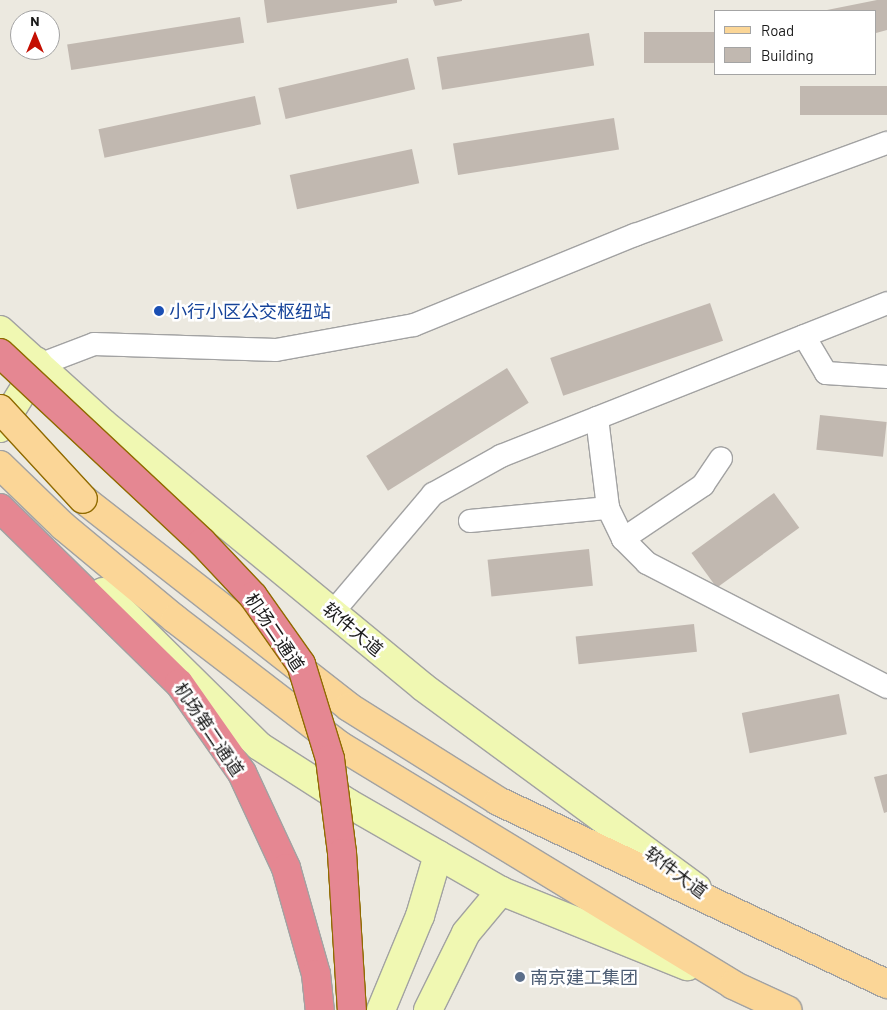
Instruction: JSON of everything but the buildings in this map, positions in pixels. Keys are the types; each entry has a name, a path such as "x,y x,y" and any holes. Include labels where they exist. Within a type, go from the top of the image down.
{"highway":[{"name":"机场二通道","path":"0,353 202,542 253,596 301,664 330,759 342,853 352,1010"},
{"name":"机场第二通道","path":"0,508 179,683 242,774 286,868 316,974 320,1010"}],"main road":[{"name":"软件大道","path":"0,410 83,498 256,638 349,706 498,801 887,984"},
{"path":"0,465 63,526 252,683 339,745 476,831 733,984 787,1010"}],"street":[{"path":"0,428 39,365 94,344 276,350 414,325 636,235 887,143"},
{"path":"333,612 433,494 501,456 887,303"},
{"path":"0,311 39,365"},
{"name":"软件大道","path":"0,330 39,365 423,687 722,907"},
{"path":"804,336 826,373 887,377"},
{"path":"597,418 608,508 623,539 647,564 887,687"},
{"path":"623,539 703,485 721,458"},
{"path":"0,499 142,627 259,746 501,891 733,984"},
{"path":"470,521 608,508"},
{"path":"381,1010 420,916 438,855"},
{"path":"428,1010 466,933 501,891"}],"place":[{"name":"小行小区公交枢纽站","path":"159,311"},
{"name":"南京建工集团","path":"520,977"}]}
